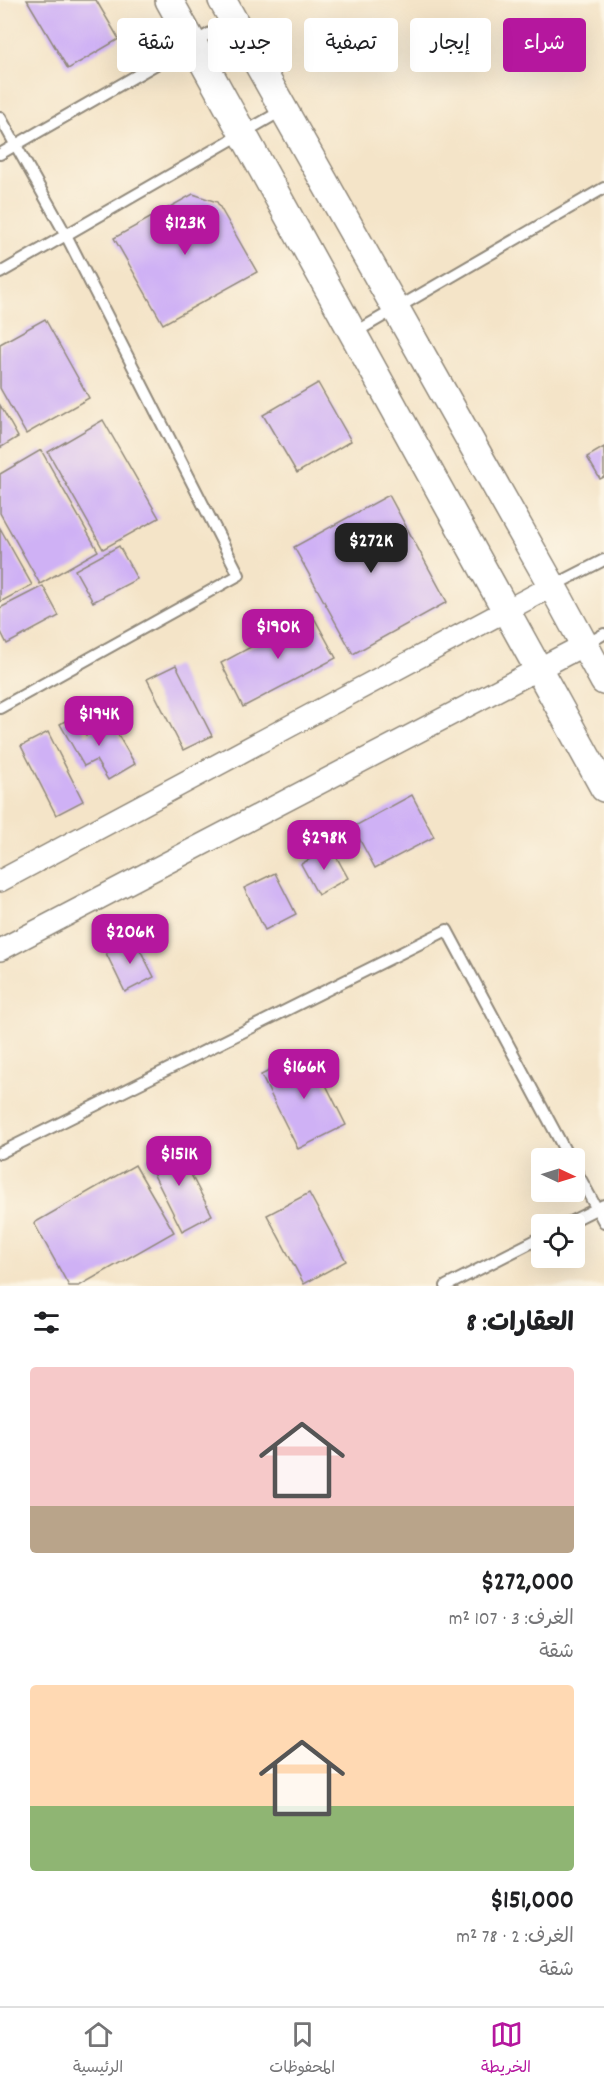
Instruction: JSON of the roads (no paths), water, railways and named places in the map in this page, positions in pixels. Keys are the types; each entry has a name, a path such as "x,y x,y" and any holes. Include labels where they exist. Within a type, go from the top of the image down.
{"street":[{"path":"169,0 179,18"},
{"path":"228,10 552,586 594,639 604,681"},
{"path":"196,49 604,788"},
{"path":"0,881 552,586"},
{"path":"0,950 594,639"}],"lane":[{"path":"196,41 228,10"},
{"path":"0,154 144,72"},
{"path":"0,273 284,110"},
{"path":"0,117 66,235 239,575 0,708"},
{"path":"353,333 604,188"},
{"path":"552,586 604,560"},
{"path":"0,1153 447,930 564,1148"},
{"path":"585,1184 600,1207 604,1222"},
{"path":"585,1214 600,1207"},
{"path":"446,1286 531,1243"}]}
